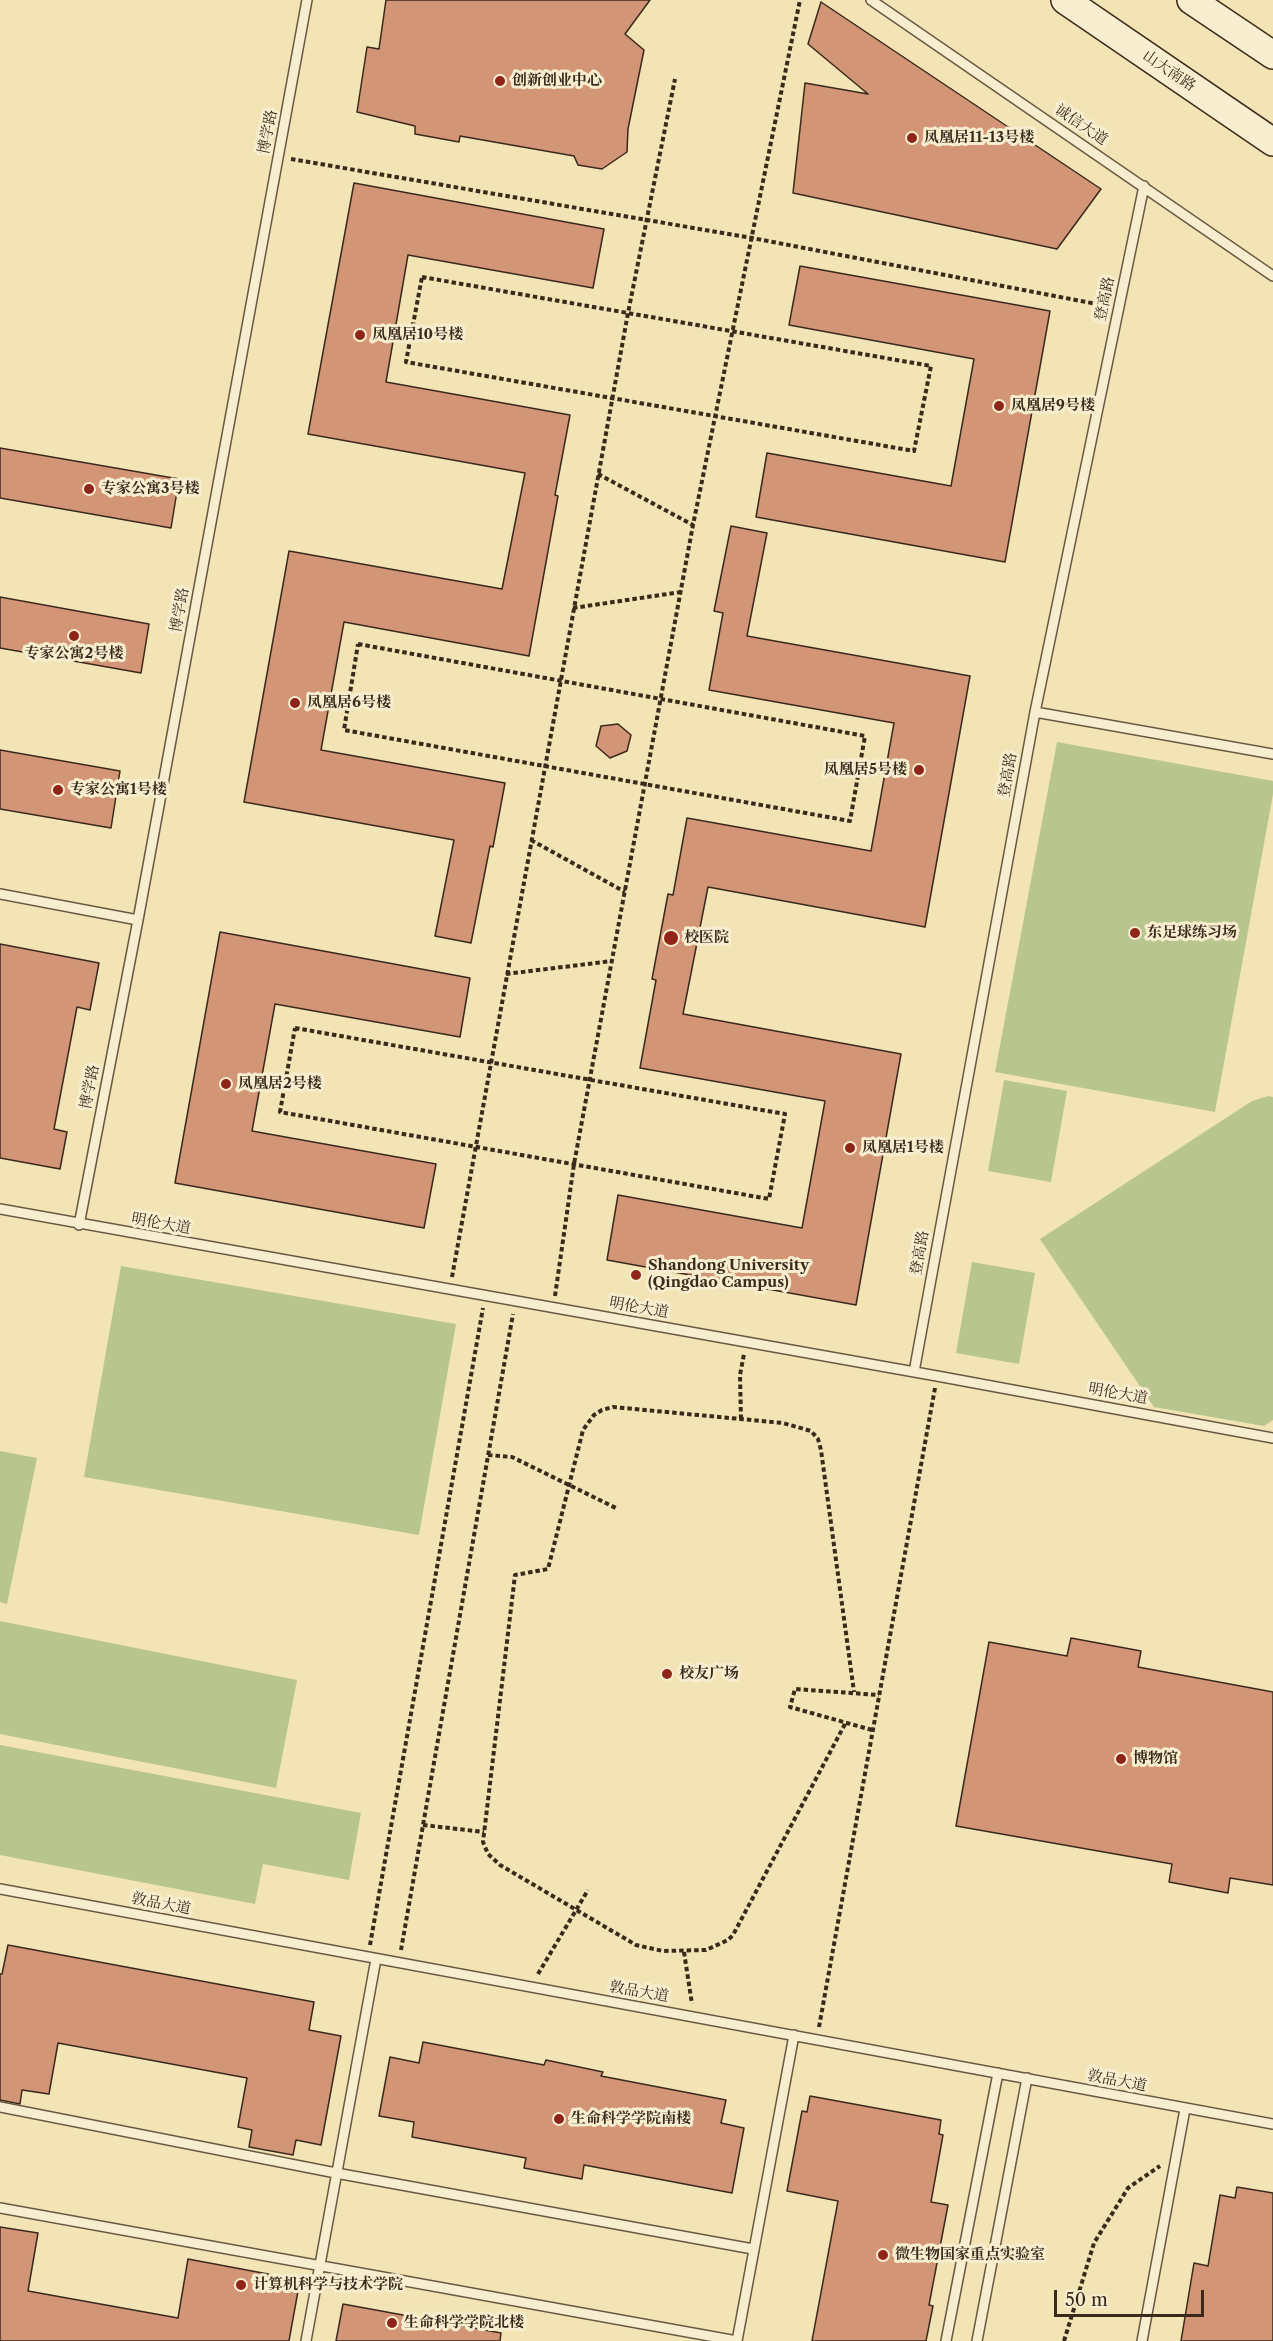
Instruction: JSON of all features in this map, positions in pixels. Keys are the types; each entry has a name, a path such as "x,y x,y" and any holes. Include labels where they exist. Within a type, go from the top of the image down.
{"main road":[{"name":"山大南路","path":"1065,0 1273,142"},
{"path":"1191,0 1273,55"}],"lane":[{"name":"博学路","path":"79,1225 138,920 308,0"},
{"name":"诚信大道","path":"871,0 1273,276"},
{"name":"登高路","path":"914,1372 1035,712 1144,186"},
{"path":"1035,712 1273,754"},
{"path":"0,894 138,920"},
{"name":"明伦大道","path":"0,1209 1273,1438"},
{"name":"敦品大道","path":"0,1889 1273,2124"},
{"path":"306,2341 372,1958"},
{"path":"0,2208 737,2341 794,2035"},
{"path":"946,2341 998,2073"},
{"path":"977,2341 1027,2078"},
{"path":"0,2107 336,2173 753,2249"},
{"path":"1142,2341 1185,2109"}],"path":[{"path":"553,1308 574,1164 693,525 800,0"},
{"path":"450,1290 612,398 675,79"},
{"path":"278,157 752,238 1119,308"},
{"path":"422,277 628,313 931,366 914,451 406,362 422,277"},
{"path":"598,474 693,525"},
{"path":"573,608 681,592"},
{"path":"358,644 560,681 866,735 850,821 344,730 358,644"},
{"path":"530,840 625,892"},
{"path":"506,974 612,961"},
{"path":"295,1028 491,1063 785,1114 769,1199 280,1113 295,1028"},
{"path":"372,1958 486,1296"},
{"path":"399,1963 515,1301"},
{"path":"741,1419 740,1375 746,1342"},
{"path":"816,2040 937,1376"},
{"path":"845,1724 733,1935 728,1940 706,1950 663,1951 636,1945 500,1865 488,1854 483,1842 515,1575 548,1569 583,1430 594,1415 602,1410 613,1407 741,1419 796,1425 811,1431 818,1439 821,1450 854,1692"},
{"path":"488,1455 512,1457 618,1509"},
{"path":"872,1730 790,1707 795,1689 879,1695"},
{"path":"423,1826 484,1832"},
{"path":"531,1987 588,1890"},
{"path":"684,1952 694,2017"},
{"path":"1064,2341 1094,2243 1128,2188 1176,2156"}],"green space":[{"name":"东足球练习场","path":"1057,742 1273,781 1273,794 1215,1112 995,1072"},
{"path":"1004,1080 1067,1091 1051,1182 988,1171"},
{"path":"1268,1096 1273,1097 1273,1420 1264,1426 1154,1407 1040,1239 1252,1101"},
{"path":"972,1262 1035,1273 1019,1364 956,1353"},
{"path":"121,1266 456,1324 419,1535 84,1477"},
{"path":"0,1451 37,1458 7,1604 0,1602"},
{"path":"0,1621 297,1680 276,1788 0,1734"},
{"path":"0,1745 361,1813 349,1880 263,1864 255,1904 0,1855"}],"building":[{"name":"创新创业中心","path":"386,0 650,0 625,34 644,50 628,129 627,152 602,169 578,165 574,156 460,136 459,142 415,134 415,126 357,112 367,47 379,49"},
{"name":"凤凰居11-13号楼","path":"821,2 1101,189 1057,249 793,193 805,83 868,94 808,44"},
{"path":"354,183 604,229 593,288 408,255 386,382 570,415 529,656 344,622 321,750 505,783 471,943 435,936 454,840 244,802 289,551 502,589 525,473 308,434"},
{"name":"凤凰居9号楼","path":"800,266 1050,311 1005,562 756,517 767,453 951,486 974,359 789,325"},
{"name":"专家公寓3号楼","path":"0,448 179,479 171,528 0,498"},
{"path":"731,526 767,533 747,636 970,676 925,927 708,887 683,1014 901,1054 856,1305 607,1260 618,1195 802,1228 825,1101 640,1068 656,980 652,979 668,894 673,895 687,818 871,851 894,723 709,690 723,613 714,611"},
{"name":"专家公寓2号楼","path":"0,597 149,624 141,673 0,648"},
{"path":"618,724 631,735 627,751 610,758 596,746 601,726"},
{"name":"专家公寓1号楼","path":"0,750 120,771 111,828 0,809"},
{"name":"凤凰居2号楼","path":"220,932 470,978 460,1037 275,1004 252,1131 436,1164 424,1228 175,1183"},
{"path":"0,944 99,963 90,1010 77,1007 54,1129 67,1132 60,1169 0,1158"},
{"name":"博物馆","path":"1071,1638 1141,1651 1138,1667 1273,1692 1273,1885 1230,1878 1228,1893 1169,1882 1172,1864 956,1826 989,1642 1067,1656"},
{"path":"8,1945 314,2002 309,2030 341,2036 321,2145 296,2140 293,2155 249,2147 252,2130 238,2127 247,2078 58,2043 49,2094 22,2090 20,2104 0,2100 0,1974 2,1974"},
{"name":"生命科学学院南楼","path":"423,2042 544,2065 546,2060 603,2072 601,2076 726,2100 721,2123 744,2128 732,2193 584,2165 582,2179 524,2168 526,2158 412,2137 414,2122 379,2116 390,2057 419,2063"},
{"name":"微生物国家重点实验室","path":"810,2096 941,2120 939,2134 943,2135 931,2202 948,2205 929,2305 933,2306 926,2341 812,2341 838,2201 787,2191 802,2111 807,2112"},
{"path":"1237,2187 1273,2193 1273,2341 1181,2341 1194,2263 1208,2266 1220,2195 1235,2198"},
{"name":"计算机科学与技术学院","path":"0,2227 38,2233 28,2291 178,2318 188,2259 300,2280 289,2341 0,2341"},
{"name":"生命科学学院北楼","path":"343,2304 501,2333 500,2341 336,2341"}],"place":[{"name":"创新创业中心","path":"500,81"},
{"name":"凤凰居11-13号楼","path":"912,138"},
{"name":"凤凰居10号楼","path":"360,335"},
{"name":"凤凰居9号楼","path":"999,406"},
{"name":"专家公寓3号楼","path":"89,489"},
{"name":"专家公寓2号楼","path":"74,636"},
{"name":"凤凰居6号楼","path":"295,703"},
{"name":"凤凰居5号楼","path":"919,770"},
{"name":"专家公寓1号楼","path":"58,790"},
{"name":"东足球练习场","path":"1135,933"},
{"name":"校医院","path":"671,938"},
{"name":"凤凰居2号楼","path":"226,1084"},
{"name":"凤凰居1号楼","path":"850,1148"},
{"name":"Shandong University (Qingdao Campus)","path":"636,1275"},
{"name":"校友广场","path":"667,1674"},
{"name":"博物馆","path":"1121,1759"},
{"name":"生命科学学院南楼","path":"559,2119"},
{"name":"微生物国家重点实验室","path":"883,2255"},
{"name":"计算机科学与技术学院","path":"241,2285"},
{"name":"生命科学学院北楼","path":"392,2323"}]}
